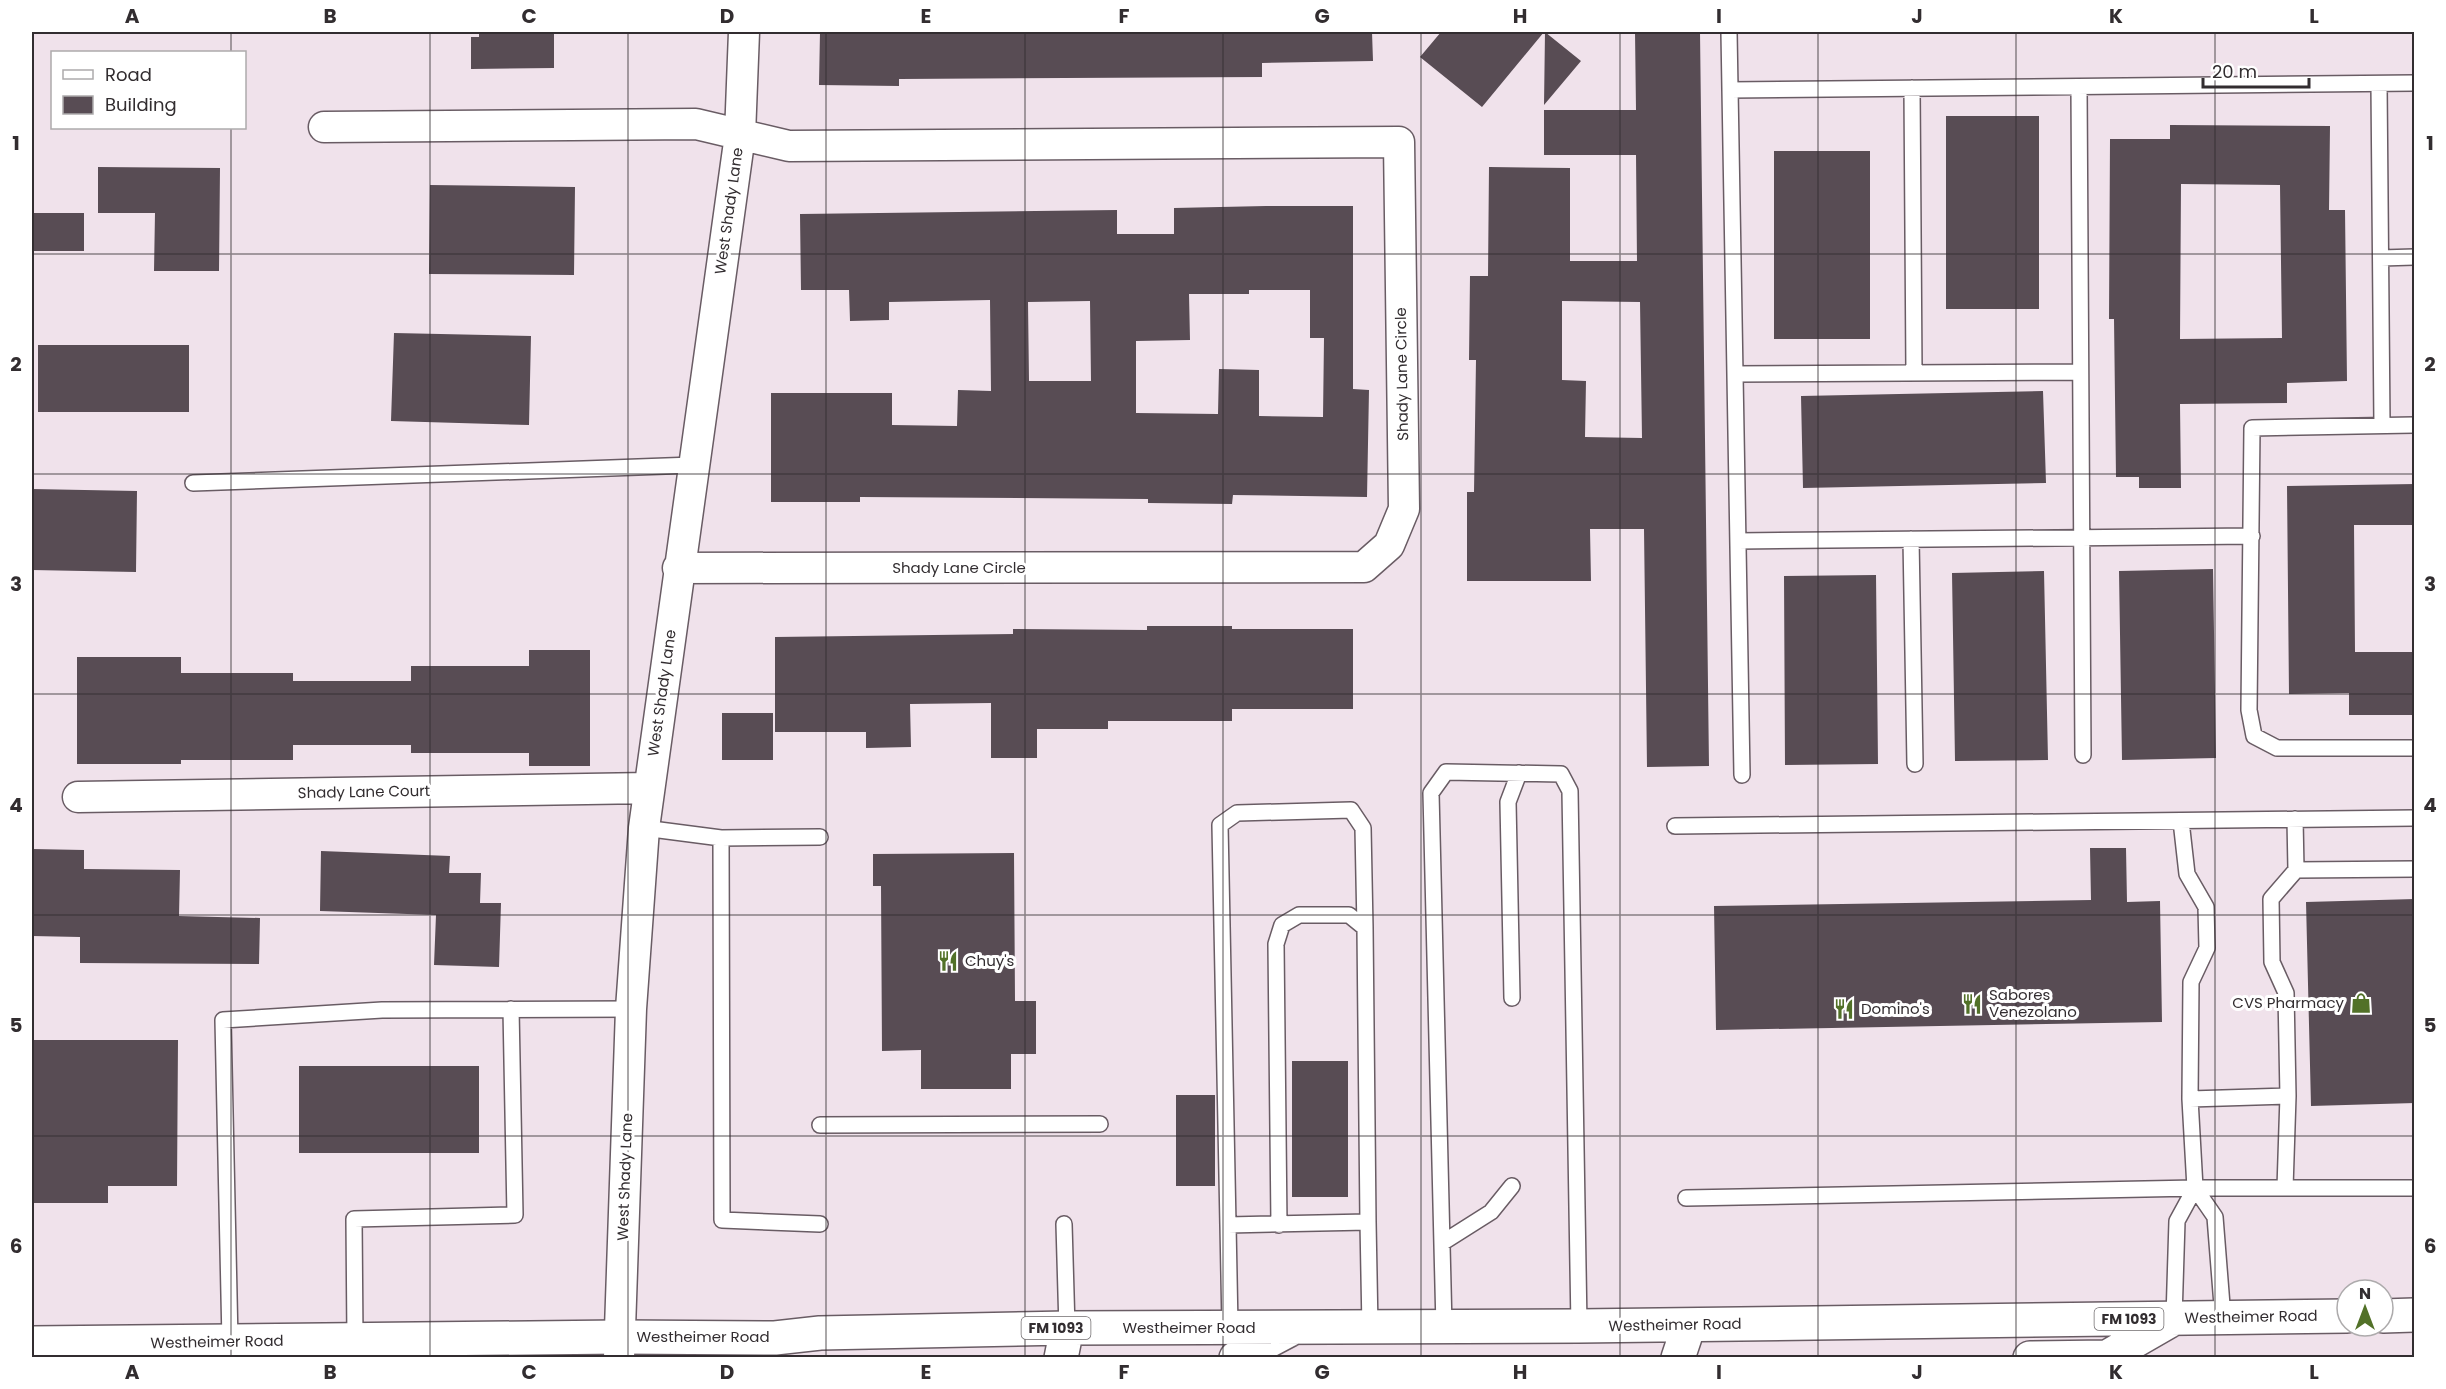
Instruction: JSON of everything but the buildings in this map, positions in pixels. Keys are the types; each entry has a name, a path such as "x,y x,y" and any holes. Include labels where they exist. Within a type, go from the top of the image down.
{"main road":[{"path":"2395,1316 2415,1315"},
{"name":"Westheimer Road","path":"32,1343 355,1340 619,1347 775,1338 820,1333 1064,1343 1233,1342 1292,1328 2335,1316"},
{"path":"2030,1358 2107,1357 2174,1318"},
{"path":"1678,1358 1689,1325"},
{"path":"202,1358 230,1341"}],"street":[{"name":"West Shady Lane","path":"619,1347 631,1009 644,828 678,568 740,135 744,32"},
{"path":"324,127 696,124 740,135"},
{"name":"Shady Lane Circle","path":"678,568 1364,567 1389,545 1404,509 1399,142 789,146 740,135"},
{"name":"Shady Lane Court","path":"78,797 649,788"}],"lane":[{"path":"1729,32 1742,775"},
{"path":"1730,90 2415,83"},
{"path":"2379,84 2382,425"},
{"path":"2079,87 2083,756"},
{"path":"1912,88 1914,373"},
{"path":"2381,258 2415,257"},
{"path":"1735,374 2080,372"},
{"path":"2415,425 2252,428 2249,710 2254,736 2277,748 2415,748"},
{"path":"193,483 693,465"},
{"path":"1738,541 2252,536"},
{"path":"1911,539 1915,764"},
{"path":"1444,1327 1431,793 1446,772 1561,774 1570,791 1579,1326"},
{"path":"1512,998 1508,802 1519,773"},
{"path":"1233,1342 1228,1225 1220,825 1237,813 1351,810 1363,828 1370,1328"},
{"path":"1675,826 2415,818"},
{"path":"2285,1188 2288,1096 2286,993 2272,962 2271,899 2296,870 2295,819"},
{"path":"2174,1318 2177,1221 2195,1188 2190,1099 2191,982 2207,948 2206,907 2187,874 2181,821"},
{"path":"644,828 720,838 820,837"},
{"path":"720,838 722,1220 820,1224"},
{"path":"2296,870 2415,869"},
{"path":"1279,1225 1276,944 1282,925 1299,915 1349,915 1365,928"},
{"path":"355,1340 354,1219 515,1215 511,1009"},
{"path":"230,1341 223,1020 382,1010 631,1009"},
{"path":"2190,1099 2288,1096"},
{"path":"820,1125 1100,1124"},
{"path":"1442,1243 1491,1212 1512,1186"},
{"path":"2195,1188 2216,1217 2223,1318"},
{"path":"1686,1198 2195,1188 2415,1188"},
{"path":"1228,1225 1368,1222"},
{"path":"1064,1224 1064,1343"}],"place":[{"name":"Chuy's","path":"948,961"},
{"name":"CVS Pharmacy","path":"2361,1003"},
{"name":"Sabores Venezolano","path":"1972,1004"},
{"name":"Domino's","path":"1844,1009"}]}
